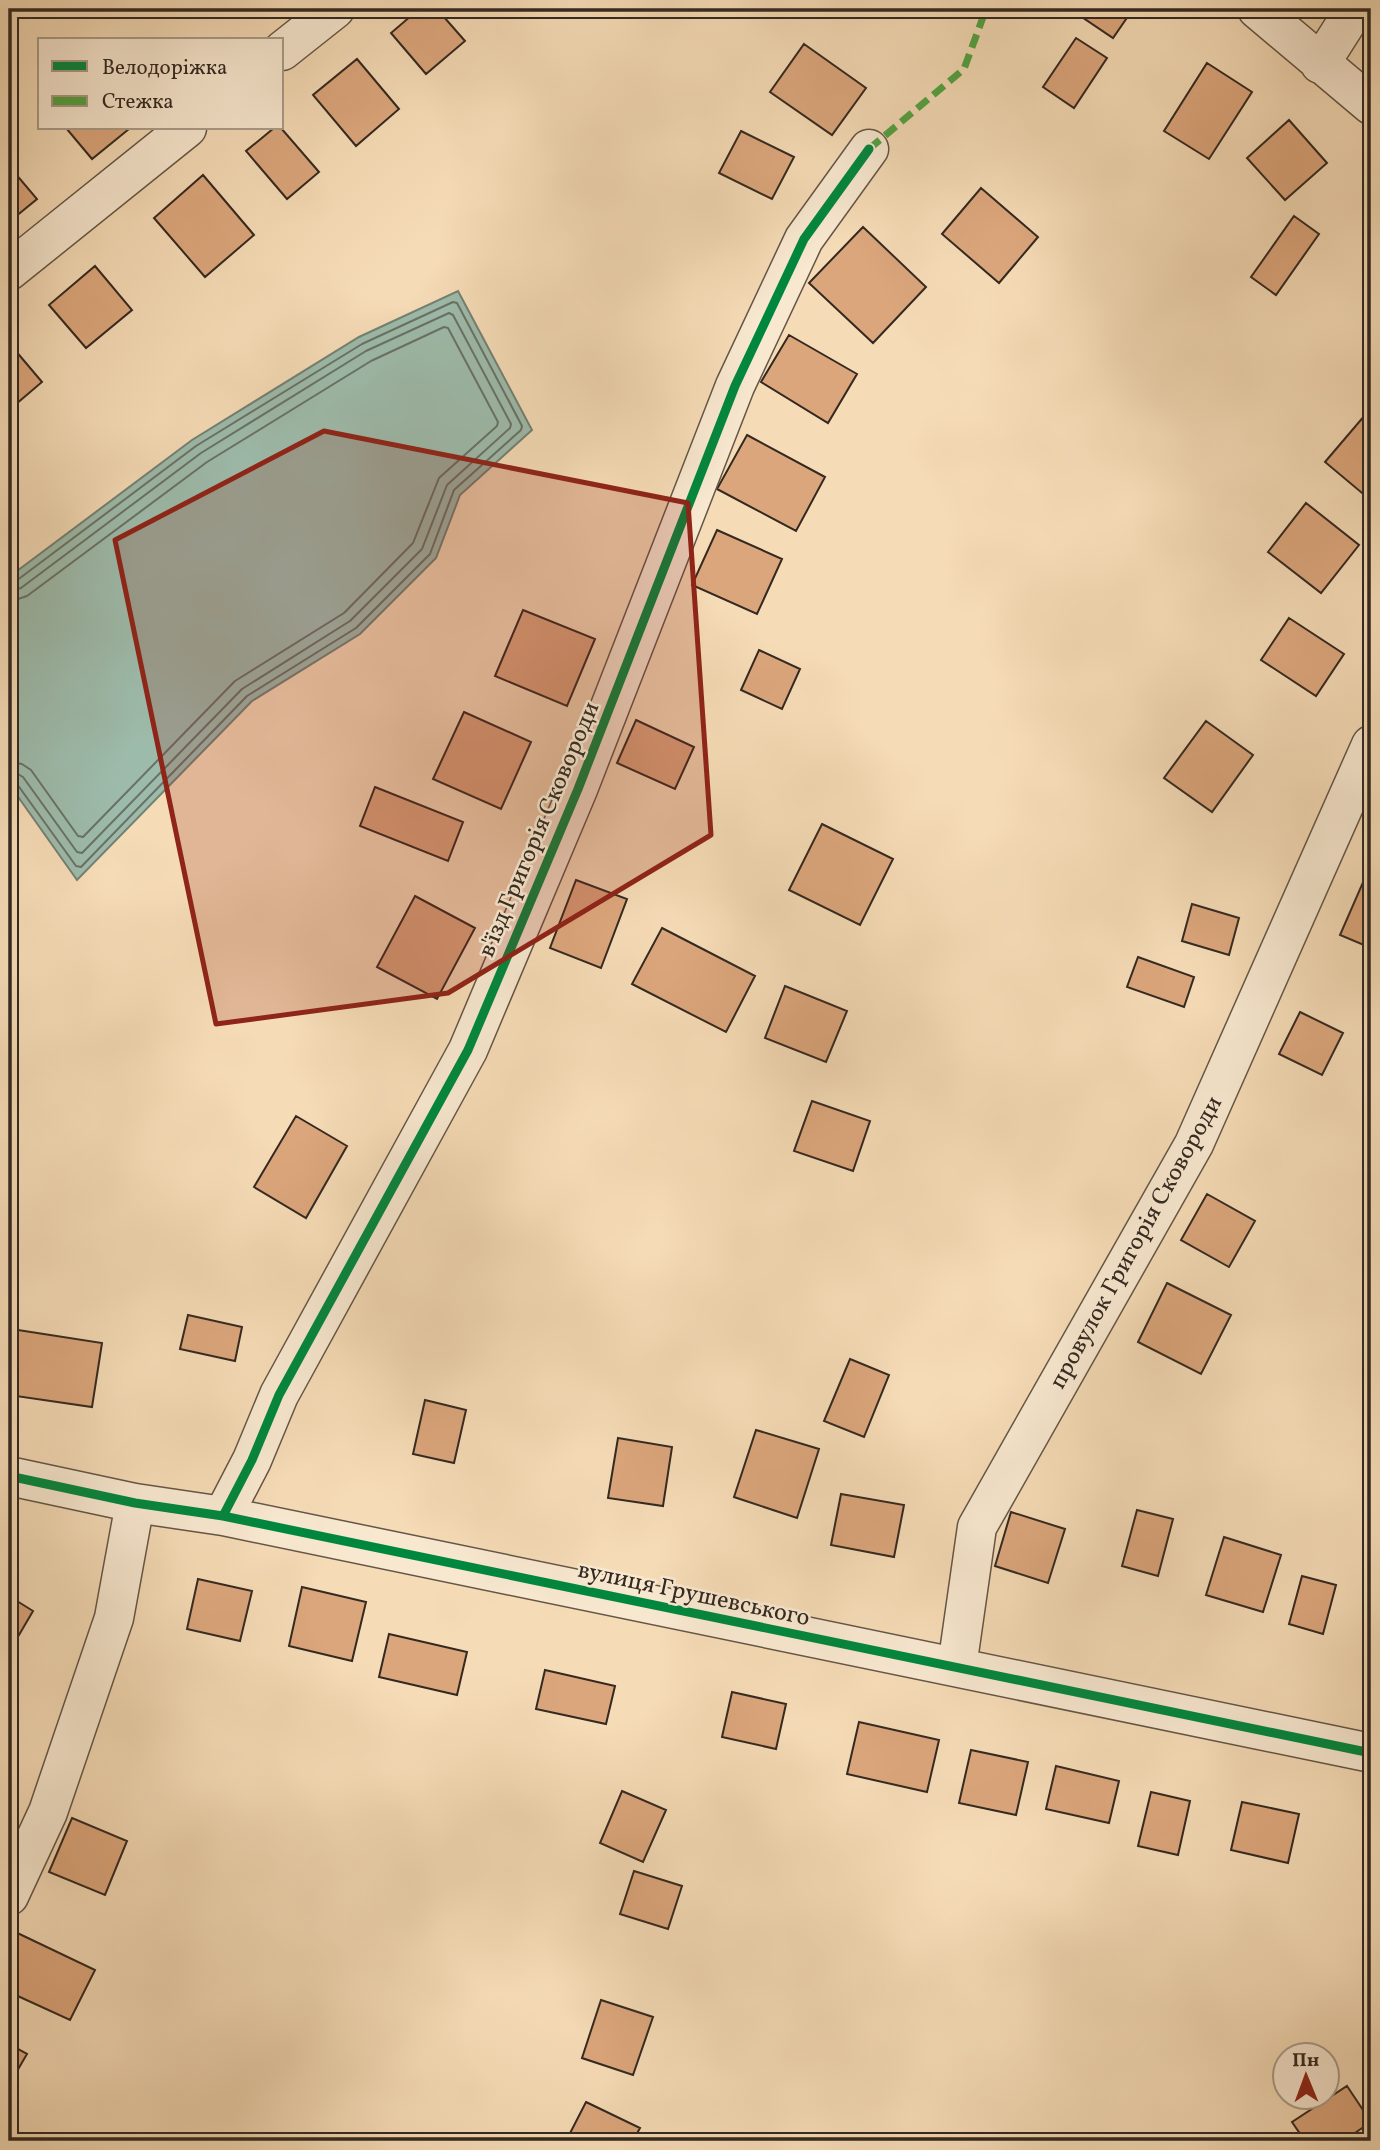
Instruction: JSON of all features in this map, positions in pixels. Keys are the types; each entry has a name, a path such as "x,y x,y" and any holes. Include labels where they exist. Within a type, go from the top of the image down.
{"street":[{"path":"284,49 335,9"},
{"path":"1257,9 1371,105"},
{"path":"1320,64 1355,9"},
{"path":"9,271 185,130"},
{"name":"в'їзд Григорія Сковороди","path":"223,1516 252,1460 279,1395 468,1050 578,789 735,386 804,239 869,149"},
{"name":"провулок Григорія Сковороди","path":"957,1667 976,1527 1194,1144 1371,745"},
{"name":"вулиця Грушевського","path":"9,1476 135,1503 223,1516 1371,1753"},
{"path":"9,1896 48,1812 114,1618 135,1503"}],"highlighted area":[{"path":"324,431 688,503 711,835 448,993 216,1024 115,540"}],"water":[{"path":"458,291 532,430 460,495 436,558 360,634 252,701 77,880 9,784 9,577 192,440 359,337"}],"building":[{"path":"419,9 437,9 465,41 426,74 391,33"},
{"path":"1080,9 1133,9 1113,38 1076,13"},
{"path":"1076,38 1107,58 1074,108 1043,87"},
{"path":"804,44 866,88 832,135 770,92"},
{"path":"357,59 399,109 356,146 313,95"},
{"path":"1207,63 1252,92 1209,159 1164,131"},
{"path":"1289,120 1327,163 1285,200 1247,158"},
{"path":"68,130 128,130 92,159"},
{"path":"272,130 283,130 319,172 287,199 246,151"},
{"path":"741,131 794,157 772,199 719,173"},
{"path":"9,166 37,199 9,222"},
{"path":"203,175 254,235 205,277 154,218"},
{"path":"981,188 1038,237 999,283 942,234"},
{"path":"1294,216 1319,234 1276,295 1251,277"},
{"path":"863,227 926,287 873,343 809,283"},
{"path":"95,266 132,310 86,348 49,305"},
{"path":"789,335 857,374 828,423 761,382"},
{"path":"9,343 42,382 9,410"},
{"path":"1371,408 1371,495 1368,498 1325,462"},
{"path":"747,435 825,477 796,531 717,489"},
{"path":"1306,503 1359,545 1321,593 1268,552"},
{"path":"717,530 782,559 757,614 692,585"},
{"path":"523,610 595,639 567,706 495,676"},
{"path":"1289,618 1344,654 1316,696 1261,660"},
{"path":"759,650 800,669 782,709 741,690"},
{"path":"464,712 531,742 501,809 433,779"},
{"path":"636,720 694,747 675,789 617,763"},
{"path":"1206,721 1253,755 1212,812 1164,778"},
{"path":"375,787 463,822 448,861 360,826"},
{"path":"822,824 893,859 860,925 789,890"},
{"path":"576,880 627,899 601,968 550,948"},
{"path":"1364,880 1371,883 1371,948 1340,935"},
{"path":"415,896 475,928 437,999 377,967"},
{"path":"1192,904 1239,918 1229,955 1182,941"},
{"path":"662,928 755,976 726,1032 632,984"},
{"path":"1138,957 1194,977 1184,1007 1127,987"},
{"path":"785,986 847,1011 826,1062 765,1038"},
{"path":"1300,1012 1343,1033 1322,1075 1279,1054"},
{"path":"812,1101 870,1121 853,1171 794,1151"},
{"path":"296,1116 347,1146 306,1218 254,1187"},
{"path":"1207,1194 1255,1221 1229,1267 1181,1240"},
{"path":"1167,1283 1231,1315 1201,1374 1138,1342"},
{"path":"188,1315 242,1327 235,1361 180,1349"},
{"path":"18,1330 102,1343 92,1407 9,1395"},
{"path":"850,1359 889,1375 864,1437 824,1421"},
{"path":"425,1400 466,1410 454,1463 413,1454"},
{"path":"756,1430 819,1449 797,1518 734,1497"},
{"path":"618,1438 672,1447 663,1506 608,1498"},
{"path":"841,1494 904,1505 894,1557 831,1545"},
{"path":"1137,1510 1173,1519 1158,1576 1122,1566"},
{"path":"1011,1512 1065,1529 1048,1583 995,1566"},
{"path":"1224,1537 1281,1555 1263,1612 1206,1595"},
{"path":"1302,1576 1336,1585 1323,1634 1289,1624"},
{"path":"198,1579 252,1591 240,1641 187,1629"},
{"path":"302,1587 366,1602 352,1661 289,1646"},
{"path":"9,1596 33,1611 9,1652"},
{"path":"389,1634 467,1652 457,1695 379,1677"},
{"path":"545,1670 615,1686 606,1724 536,1709"},
{"path":"732,1692 786,1704 776,1749 722,1737"},
{"path":"859,1722 939,1740 927,1792 847,1774"},
{"path":"971,1750 1028,1762 1016,1815 959,1803"},
{"path":"1056,1766 1119,1781 1109,1823 1046,1809"},
{"path":"622,1791 666,1810 643,1862 600,1843"},
{"path":"1151,1792 1190,1801 1178,1855 1138,1846"},
{"path":"1242,1802 1299,1814 1288,1863 1231,1850"},
{"path":"72,1818 127,1841 105,1895 49,1872"},
{"path":"634,1871 682,1886 668,1929 620,1914"},
{"path":"9,1929 95,1970 70,2020 9,1992"},
{"path":"601,2000 653,2017 633,2075 582,2058"},
{"path":"9,2044 27,2054 9,2085"},
{"path":"1347,2086 1371,2122 1343,2141 1305,2141 1292,2122 1307,2112 1342,2112 1342,2089"},
{"path":"586,2102 640,2128 633,2141 566,2141"}],"marked path":[{"path":"869,149 964,69 986,9"}],"cycle path":[{"path":"223,1516 252,1460 279,1395 468,1050 578,789 735,386 804,239 869,149"},
{"path":"9,1476 135,1503 223,1516 1371,1753"}]}
